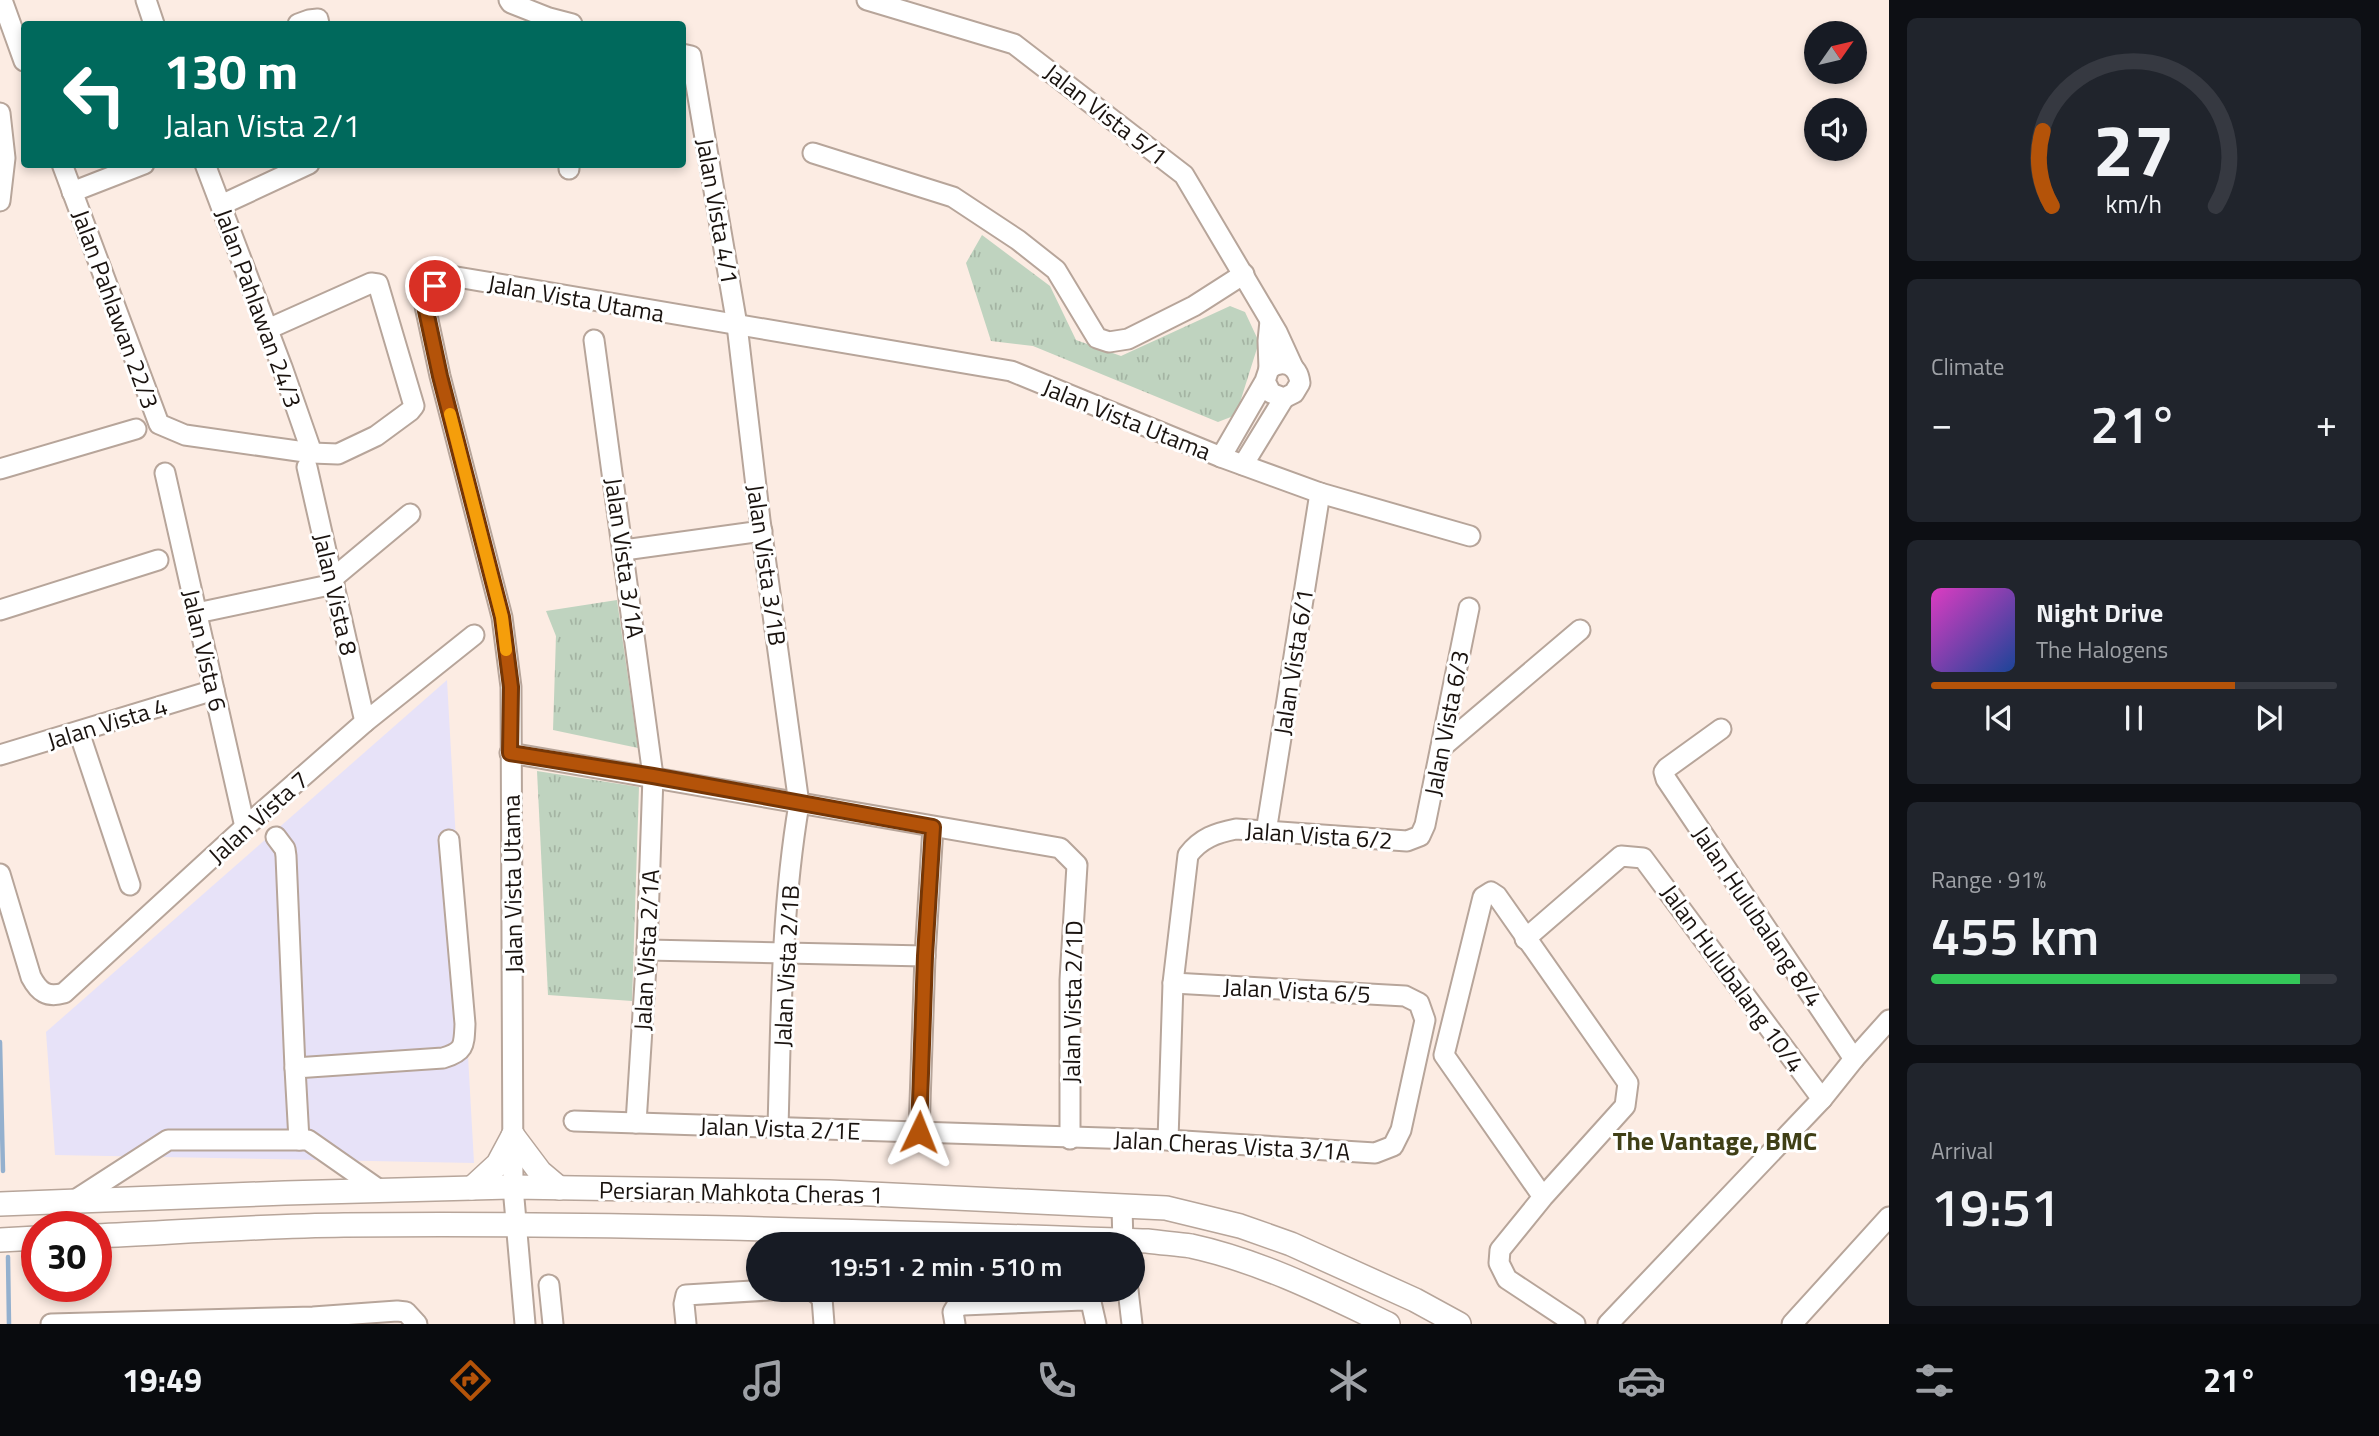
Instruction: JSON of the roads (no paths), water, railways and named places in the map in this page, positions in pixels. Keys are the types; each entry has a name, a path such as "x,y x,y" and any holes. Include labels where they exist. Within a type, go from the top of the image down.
{"main road":[{"path":"472,1188 498,1164 513,1136 540,1172 559,1188"},
{"name":"Persiaran Mahkota Cheras 1","path":"0,1204 285,1192 513,1187 829,1192 1166,1208 1188,1212 1291,1244 1415,1300 1459,1324"},
{"name":"Persiaran Mahkota Cheras 1","path":"112,1235 343,1225 854,1232"},
{"path":"0,1240 21,1239"},
{"name":"Persiaran Mahkota Cheras 1","path":"1145,1243 1190,1246 1227,1256 1288,1278 1388,1324"}],"street":[{"path":"146,0 153,21"},
{"path":"509,0 549,21"},
{"name":"Jalan Vista 5/1","path":"867,0 1014,44 1184,174 1277,332 1293,367"},
{"path":"6,1 21,51"},
{"name":"Jalan Vista 4/1","path":"687,55 737,325"},
{"path":"0,113 5,158 0,201"},
{"path":"813,153 953,197 1018,240 1056,270 1097,338 1109,342 1128,340 1194,306 1244,274"},
{"name":"Jalan Pahlawan 22/3","path":"63,168 159,425 185,435 309,460"},
{"path":"72,192 134,168"},
{"name":"Jalan Pahlawan 24/3","path":"207,168 268,329 309,460"},
{"path":"221,205 300,168"},
{"name":"Jalan Vista Utama","path":"525,1324 513,1187 511,687 502,617 440,376 425,306 427,298 441,281 457,276 1011,371 1221,457 1320,493 1470,536"},
{"path":"268,329 371,283 378,284 381,290 414,406 376,436 338,454 309,460"},
{"path":"1270,321 1267,375 1271,393 1284,398"},
{"name":"Jalan Vista 3/1B","path":"737,325 799,804"},
{"name":"Jalan Vista 3/1A","path":"594,340 653,776"},
{"path":"1221,457 1267,375 1280,363 1293,367 1299,377 1298,388 1284,398 1243,465"},
{"path":"0,469 136,429"},
{"name":"Jalan Vista 8","path":"309,460 365,722"},
{"name":"Jalan Vista 6","path":"165,473 245,827"},
{"name":"Jalan Vista 6/1","path":"1266,832 1320,493"},
{"path":"197,613 333,581 411,514"},
{"path":"624,550 762,531"},
{"path":"0,610 158,561"},
{"name":"Jalan Vista 6/3","path":"1420,836 1425,825 1469,608"},
{"path":"1441,748 1580,630"},
{"name":"Jalan Vista 7","path":"0,874 31,977 45,995 64,993 245,827 365,722 474,635"},
{"name":"Jalan Vista 4","path":"0,755 214,690"},
{"name":"Jalan Hulubalang 8/4","path":"1721,729 1664,772 1854,1059"},
{"path":"79,732 130,885"},
{"path":"510,753 933,827 919,1132"},
{"name":"Jalan Vista 2/1A","path":"636,1123 647,950 653,776"},
{"name":"Jalan Vista 2/1B","path":"778,1128 784,953 799,804"},
{"name":"Jalan Vista 2/1D","path":"933,827 1060,848 1077,865 1070,980 1070,1139"},
{"name":"Jalan Vista 6/2","path":"1173,983 1188,855 1197,843 1217,833 1236,829 1407,841 1420,836"},
{"path":"276,837 285,849 286,856 299,1140"},
{"path":"295,1068 443,1058 457,1054 464,1044 466,1024 449,841"},
{"name":"Jalan Hulubalang 10/4","path":"1525,939 1621,856 1643,858 1822,1099"},
{"path":"1544,1197 1444,1055 1483,897 1491,892 1628,1083 1625,1106 1500,1250 1499,1263 1507,1279 1575,1324"},
{"path":"647,950 925,956"},
{"path":"1168,1140 1173,983"},
{"name":"Jalan Vista 6/5","path":"1173,983 1405,996 1419,1003 1424,1020 1401,1130 1392,1146"},
{"path":"1608,1324 1822,1099 1889,1020"},
{"name":"Jalan Vista 2/1E","path":"574,1121 1070,1139"},
{"name":"Jalan Cheras Vista 3/1A","path":"1070,1139 1090,1137 1168,1140 1375,1153 1392,1146"},
{"path":"72,1202 168,1140 308,1140 381,1191"},
{"path":"1122,1207 1123,1232"},
{"path":"1792,1324 1889,1217"},
{"path":"549,1285 553,1324"},
{"path":"686,1324 686,1295 746,1291"},
{"path":"955,1316 963,1305 1083,1300 1091,1302 1096,1324"},
{"path":"822,1302 824,1324"},
{"path":"1129,1302 1132,1324"},
{"path":"51,1324 207,1321 397,1311 406,1312 415,1320"}],"waterway":[{"path":"0,1042 3,1171"},
{"path":"8,1257 9,1324"}],"district":[{"name":"The Vantage, BMC","path":"1715,1140"}]}
